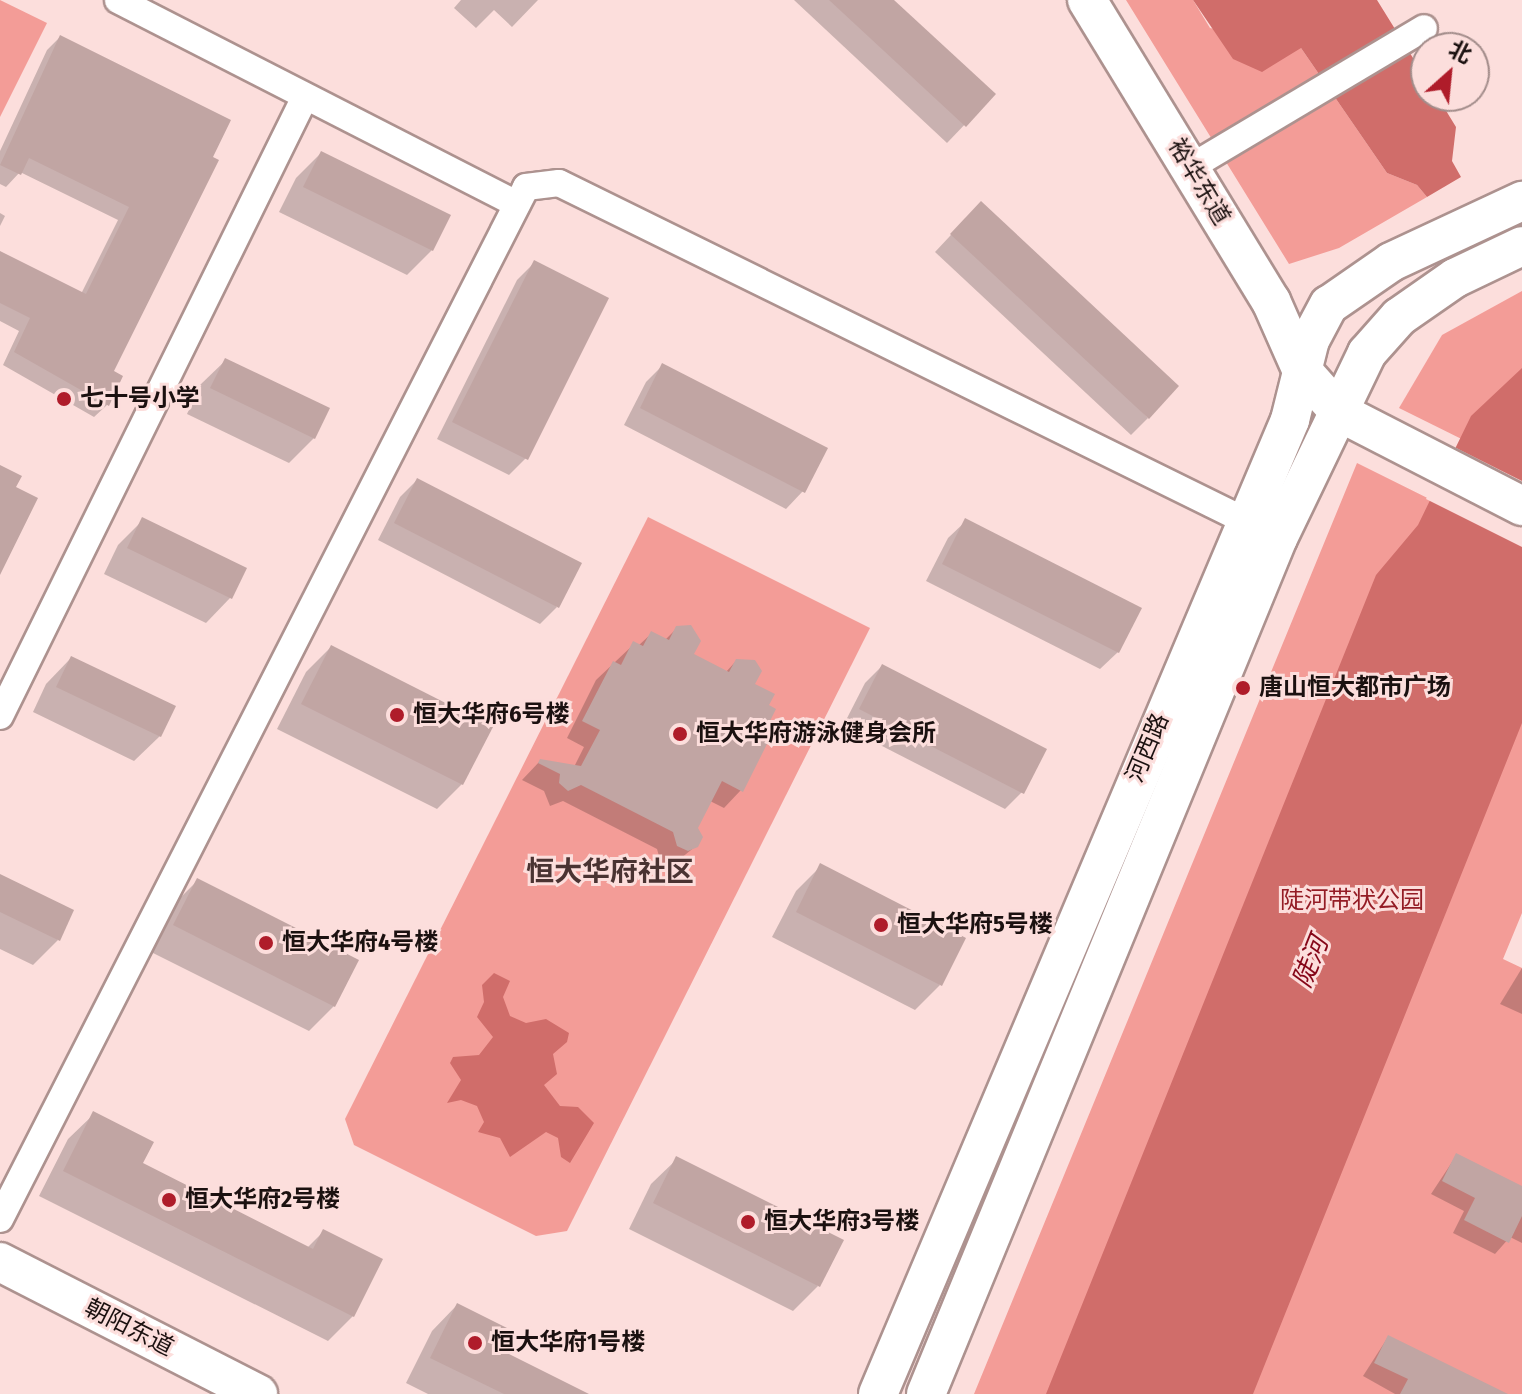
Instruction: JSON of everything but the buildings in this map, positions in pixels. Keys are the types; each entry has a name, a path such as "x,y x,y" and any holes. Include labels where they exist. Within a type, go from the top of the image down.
{"main road":[{"name":"裕华东道","path":"1087,0 1271,301 1301,369 1339,412 1391,442 1522,506"},
{"name":"河西路","path":"878,1394 1244,520 1290,420 1301,369 1329,305 1391,262 1522,201"},
{"name":"河西路","path":"926,1394 1278,538 1367,353 1399,317 1455,278 1522,246"},
{"name":"朝阳东道","path":"0,1262 258,1394"}],"street":[{"path":"118,0 517,204"},
{"path":"1191,167 1424,28"},
{"path":"0,716 305,97"},
{"path":"0,1219 526,187 559,183 1244,520"}],"green space":[{"path":"0,0 47,23 0,117"},
{"path":"1126,0 1193,0 1210,28 1301,48 1387,173 1417,185 1427,197 1339,248 1289,264"},
{"path":"1522,291 1522,469 1399,408 1442,335"},
{"name":"陡河带状公园","path":"1357,463 1522,545 1522,913 1503,959 1522,968 1522,1394 974,1394"},
{"path":"648,517 870,628 567,1231 536,1236 354,1145 345,1119"}],"water":[{"path":"1193,0 1377,0 1410,53 1410,112 1447,112 1456,127 1452,161 1461,177 1427,197 1417,185 1387,173 1301,48 1262,72 1233,59"},
{"name":"陡河带状公园","path":"1522,368 1522,723 1253,1394 1046,1394 1376,575 1418,525 1471,416"},
{"path":"494,973 510,981 503,997 510,1016 526,1023 546,1019 569,1033 567,1042 553,1054 557,1074 544,1085 560,1106 578,1107 594,1123 570,1163 561,1157 558,1138 546,1132 510,1157 500,1138 478,1132 484,1122 477,1106 461,1100 447,1103 461,1080 450,1063 453,1057 479,1055 493,1037 477,1017 484,1002 482,985"}],"pier":[{"path":"1452,446 1522,481 1522,547 1426,499"}],"place":[{"name":"七十号小学","path":"64,399"},
{"name":"唐山恒大都市广场","path":"1243,688"},
{"name":"恒大华府6号楼","path":"397,715"},
{"name":"恒大华府游泳健身会所","path":"680,734"},
{"name":"恒大华府5号楼","path":"881,925"},
{"name":"恒大华府4号楼","path":"266,943"},
{"name":"恒大华府2号楼","path":"169,1200"},
{"name":"恒大华府3号楼","path":"748,1222"},
{"name":"恒大华府1号楼","path":"475,1343"}],"district":[{"name":"恒大华府社区","path":"610,872"}],"water label":[{"name":"陡河","path":"1311,962"}]}
